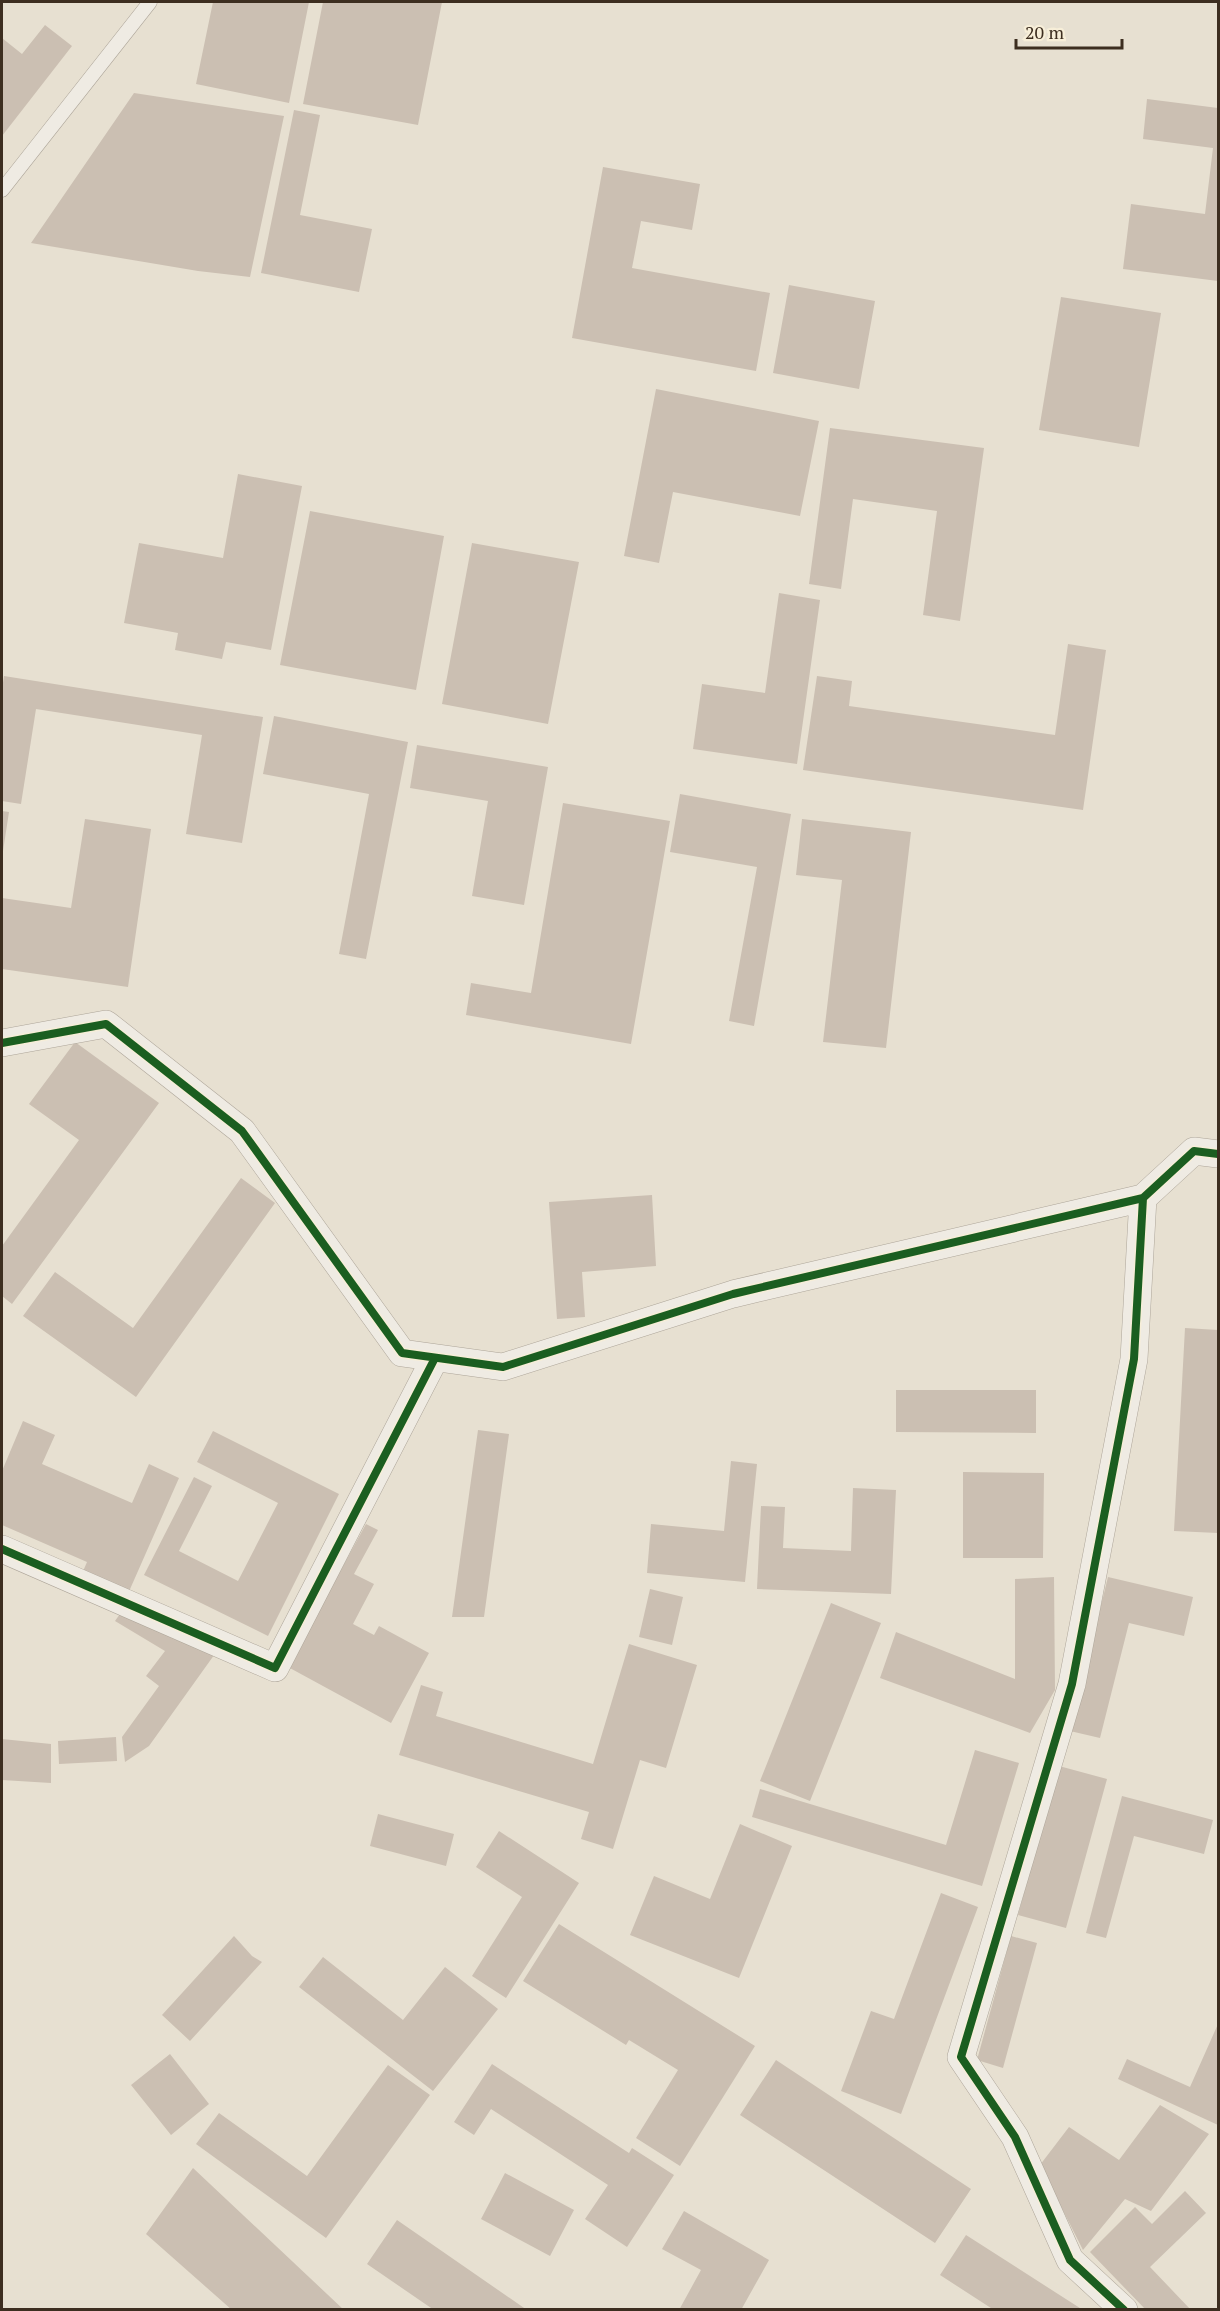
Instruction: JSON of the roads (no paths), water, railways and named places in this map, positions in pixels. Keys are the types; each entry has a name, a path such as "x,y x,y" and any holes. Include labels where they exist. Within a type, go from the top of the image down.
{"street":[{"path":"2,1043 106,1024 242,1131 402,1353 503,1367 733,1294 1143,1198 1194,1151 1218,1154"},
{"path":"1124,2310 1070,2259 1015,2137 961,2057 1072,1684 1134,1359 1143,1198"},
{"path":"2,1549 275,1668 435,1358"}],"lane":[{"path":"2,190 150,2"}]}
